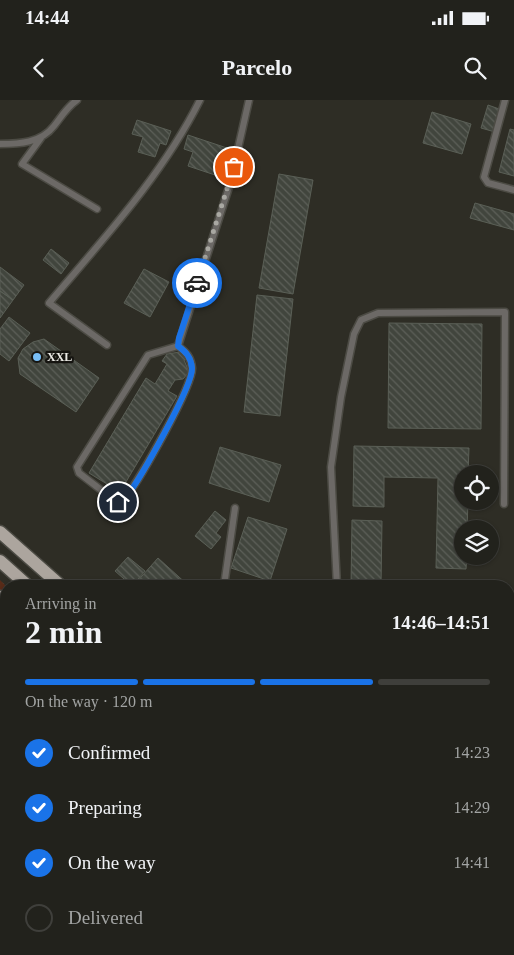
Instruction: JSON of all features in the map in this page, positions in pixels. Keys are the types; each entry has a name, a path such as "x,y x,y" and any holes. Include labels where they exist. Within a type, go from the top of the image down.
{"main road":[{"path":"0,532 54,580"},
{"path":"0,561 21,580"}],"lane":[{"path":"76,100 65,108 53,128 41,138 22,164 97,210"},
{"path":"107,345 49,303 135,203 189,121 200,100"},
{"path":"178,346 230,184 249,100"},
{"path":"506,100 484,177 488,183 514,190"},
{"path":"0,144 19,144 41,138"},
{"path":"337,580 331,467 354,334 361,320 378,313 505,312 504,504"},
{"path":"178,346 187,353 192,369 185,391 140,475 126,496 118,502 79,473 77,467 148,355 178,346"},
{"path":"225,580 235,508"}],"building":[{"path":"488,105 502,110 495,132 481,128"},
{"path":"432,112 471,124 462,154 423,143"},
{"path":"137,120 171,131 166,145 160,143 155,157 138,152 143,137 132,134"},
{"path":"510,129 514,130 514,176 499,172"},
{"path":"188,135 227,148 218,176 188,166 193,152 184,149"},
{"path":"279,174 313,180 293,294 259,288"},
{"path":"475,203 514,214 514,230 470,218"},
{"path":"51,249 69,263 61,274 43,260"},
{"path":"0,267 24,285 13,300 0,291"},
{"path":"144,269 169,282 150,317 124,303"},
{"path":"0,291 13,300 0,318"},
{"path":"257,295 293,299 280,416 244,412"},
{"path":"9,317 30,333 9,361 0,354 0,329"},
{"path":"389,323 482,324 481,429 388,428"},
{"path":"44,339 99,378 76,412 20,374 18,358 23,349 33,342"},
{"path":"180,352 187,357 184,360 189,372 183,379 175,380 168,391 177,396 120,492 89,473 146,378 155,384 167,364 162,361 167,354"},
{"path":"354,446 469,448 468,465 454,465 454,510 468,510 467,520 454,520 454,565 466,565 466,569 436,568 438,478 384,477 384,507 353,506"},
{"path":"220,447 281,465 269,502 209,483"},
{"path":"215,511 226,520 216,533 221,537 211,549 195,536"},
{"path":"248,517 287,529 270,580 231,568"},
{"path":"352,520 382,521 381,580 351,580"},
{"path":"128,557 145,571 137,580 125,580 115,571"},
{"path":"158,558 182,580 138,580"}],"way so far":[{"path":"197,283 234,167"}],"place":[{"name":"XXL","path":"37,357"}],"route":[{"path":"118,502 126,496 140,475 180,404 185,391 192,369 187,353 178,346 197,283"}]}
